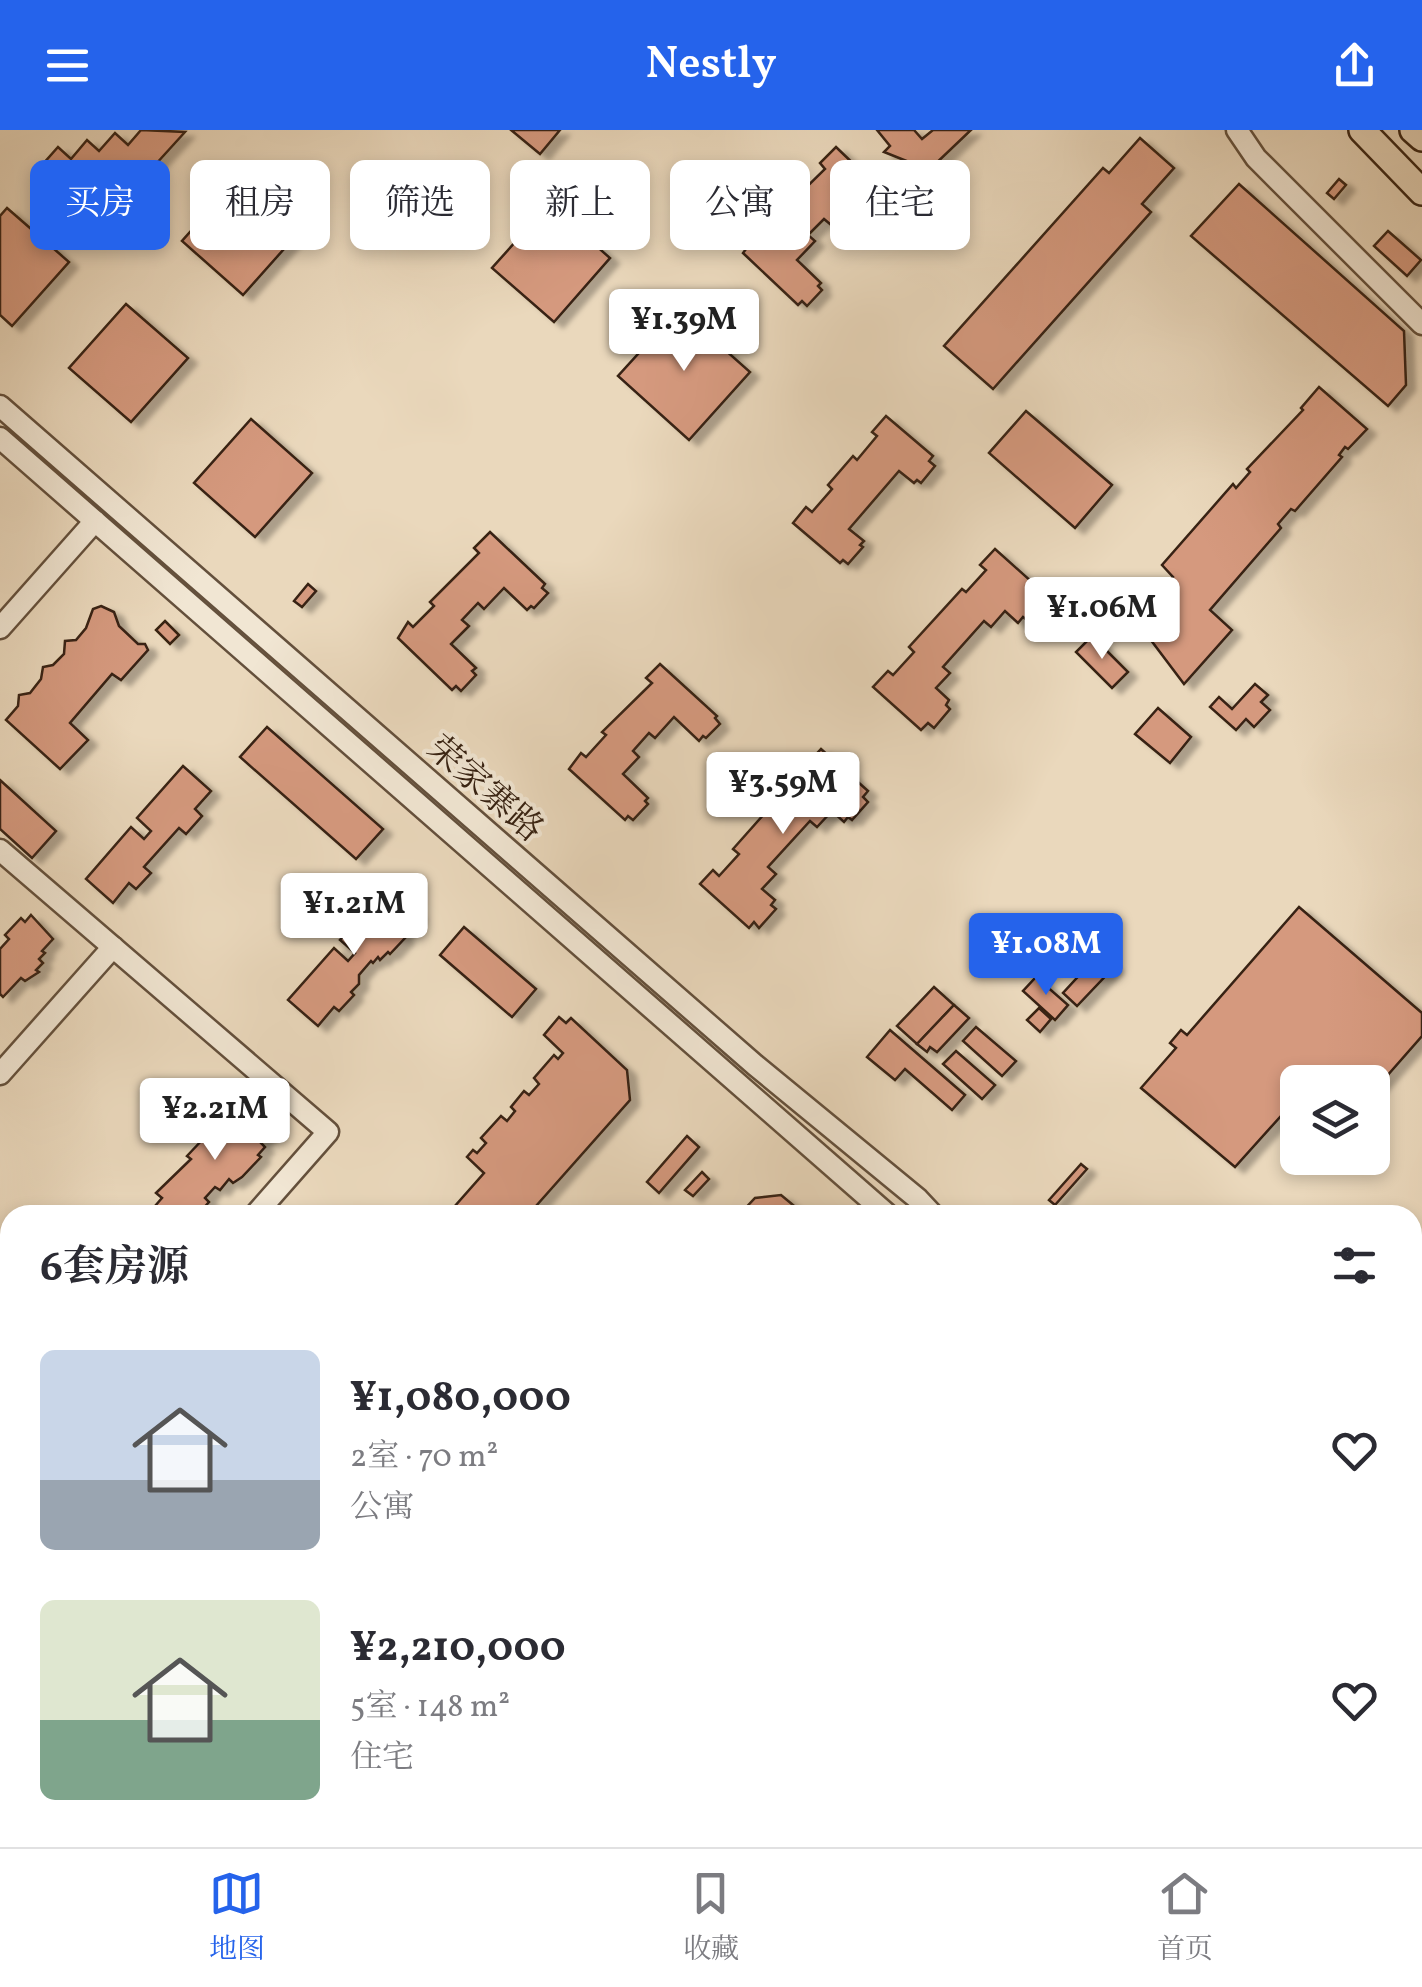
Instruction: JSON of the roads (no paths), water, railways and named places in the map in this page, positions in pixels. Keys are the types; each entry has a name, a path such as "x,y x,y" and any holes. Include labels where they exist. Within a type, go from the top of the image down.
{"main road":[{"path":"1362,130 1422,192"},
{"path":"1413,130 1422,138"}],"street":[{"path":"1237,130 1256,158 1422,324"},
{"name":"荣家寨路","path":"0,406 755,1066 924,1205"},
{"name":"荣家寨路","path":"0,438 877,1205"},
{"path":"0,628 96,522"},
{"path":"0,850 328,1132 263,1205"},
{"path":"0,1074 113,947"}]}
